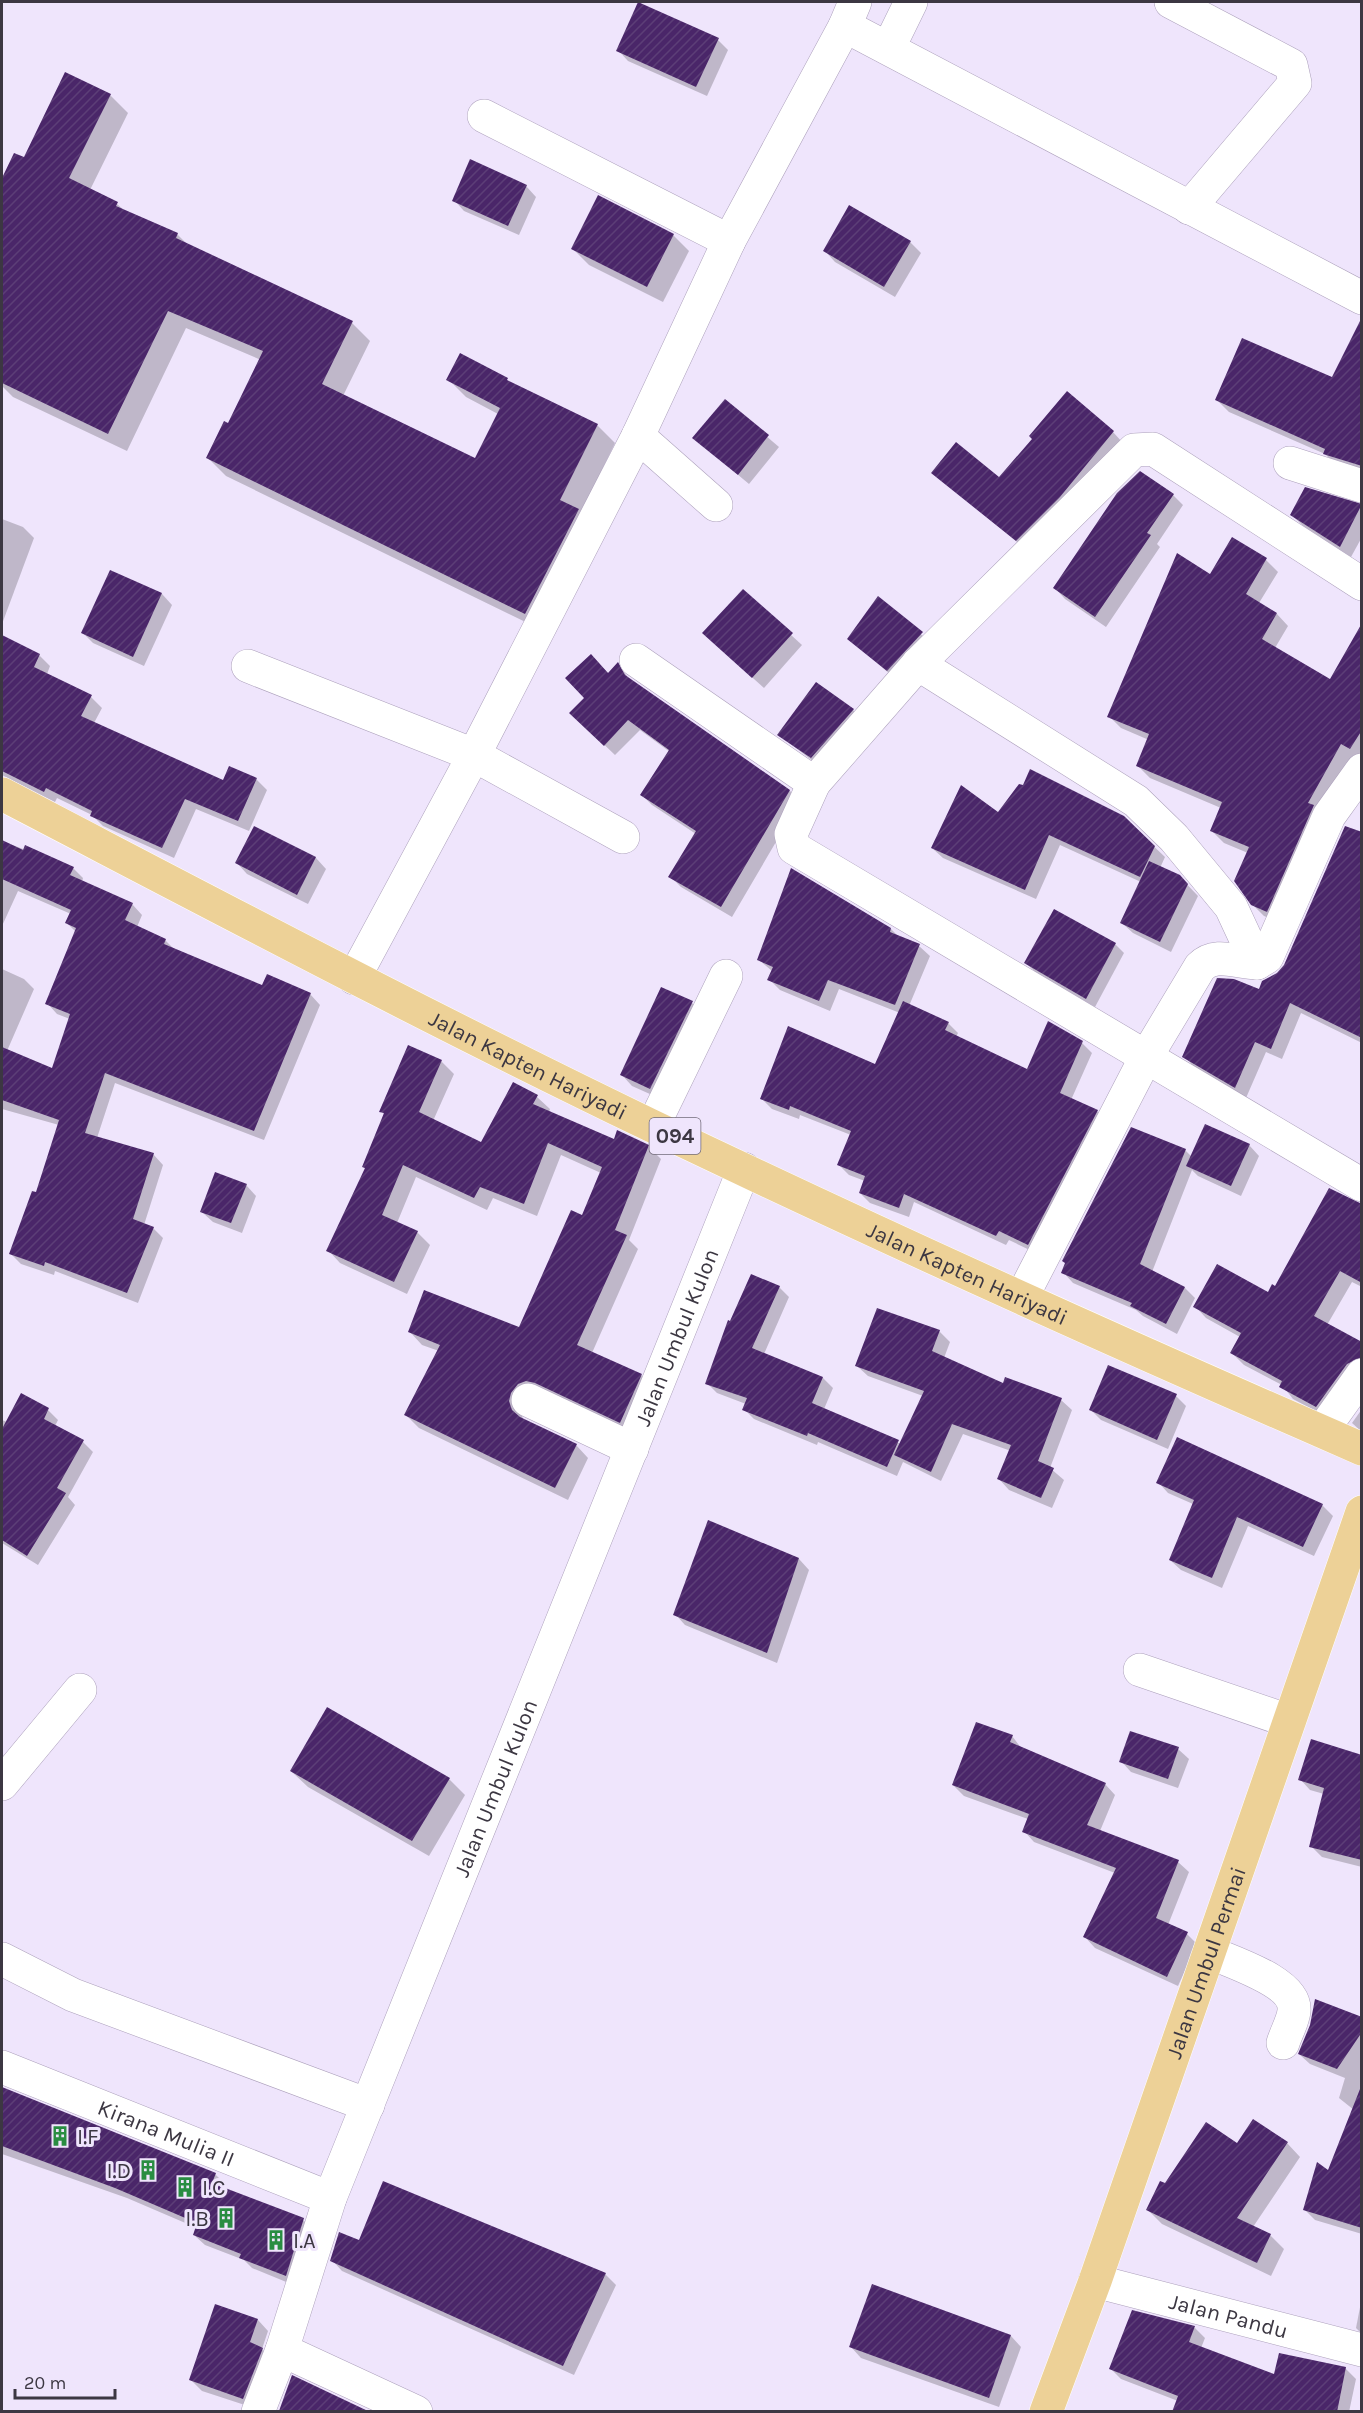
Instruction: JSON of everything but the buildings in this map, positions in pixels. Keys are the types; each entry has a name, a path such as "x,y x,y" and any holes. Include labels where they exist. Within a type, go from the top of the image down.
{"main road":[{"name":"Jalan Kapten Hariyadi","path":"2,794 354,978 653,1126 1022,1297 1362,1449"},
{"name":"Jalan Umbul Permai","path":"1046,2412 1095,2281 1362,1512"}],"street":[{"path":"889,47 911,2"},
{"path":"1172,2 1291,65 1295,74 1295,83 1189,208"},
{"path":"354,978 474,755 638,436 729,241 850,14 889,47 1362,298"},
{"path":"484,116 729,241"},
{"path":"638,436 716,505"},
{"path":"1362,584 1153,449 1134,450 918,664 814,783 790,834 794,848 1362,1185"},
{"path":"1290,463 1362,486"},
{"path":"636,660 814,783"},
{"path":"918,664 1136,801 1174,838 1231,907 1257,963"},
{"path":"248,666 474,755 623,837"},
{"path":"1022,1297 1146,1057 1200,967 1207,959 1220,958 1257,963 1267,957 1329,816 1362,770"},
{"path":"653,1126 726,976"},
{"name":"Jalan Umbul Kulon","path":"258,2412 282,2350 330,2198 744,1169"},
{"path":"1322,1431 1362,1375"},
{"path":"528,1400 632,1449"},
{"path":"1140,1670 1289,1721"},
{"path":"2,1784 80,1690"},
{"path":"1209,1952 1280,1984 1291,1996 1294,2010 1283,2043"},
{"path":"2,1959 73,1995 368,2105"},
{"name":"Kirana Mulia II","path":"2,2067 330,2198"},
{"name":"Jalan Pandu","path":"1095,2281 1362,2350"},
{"path":"282,2350 416,2412"}],"place":[{"name":"I.F","path":"60,2136"},
{"name":"I.D","path":"148,2170"},
{"name":"I.C","path":"185,2187"},
{"name":"I.B","path":"226,2218"},
{"name":"I.A","path":"276,2240"}]}
